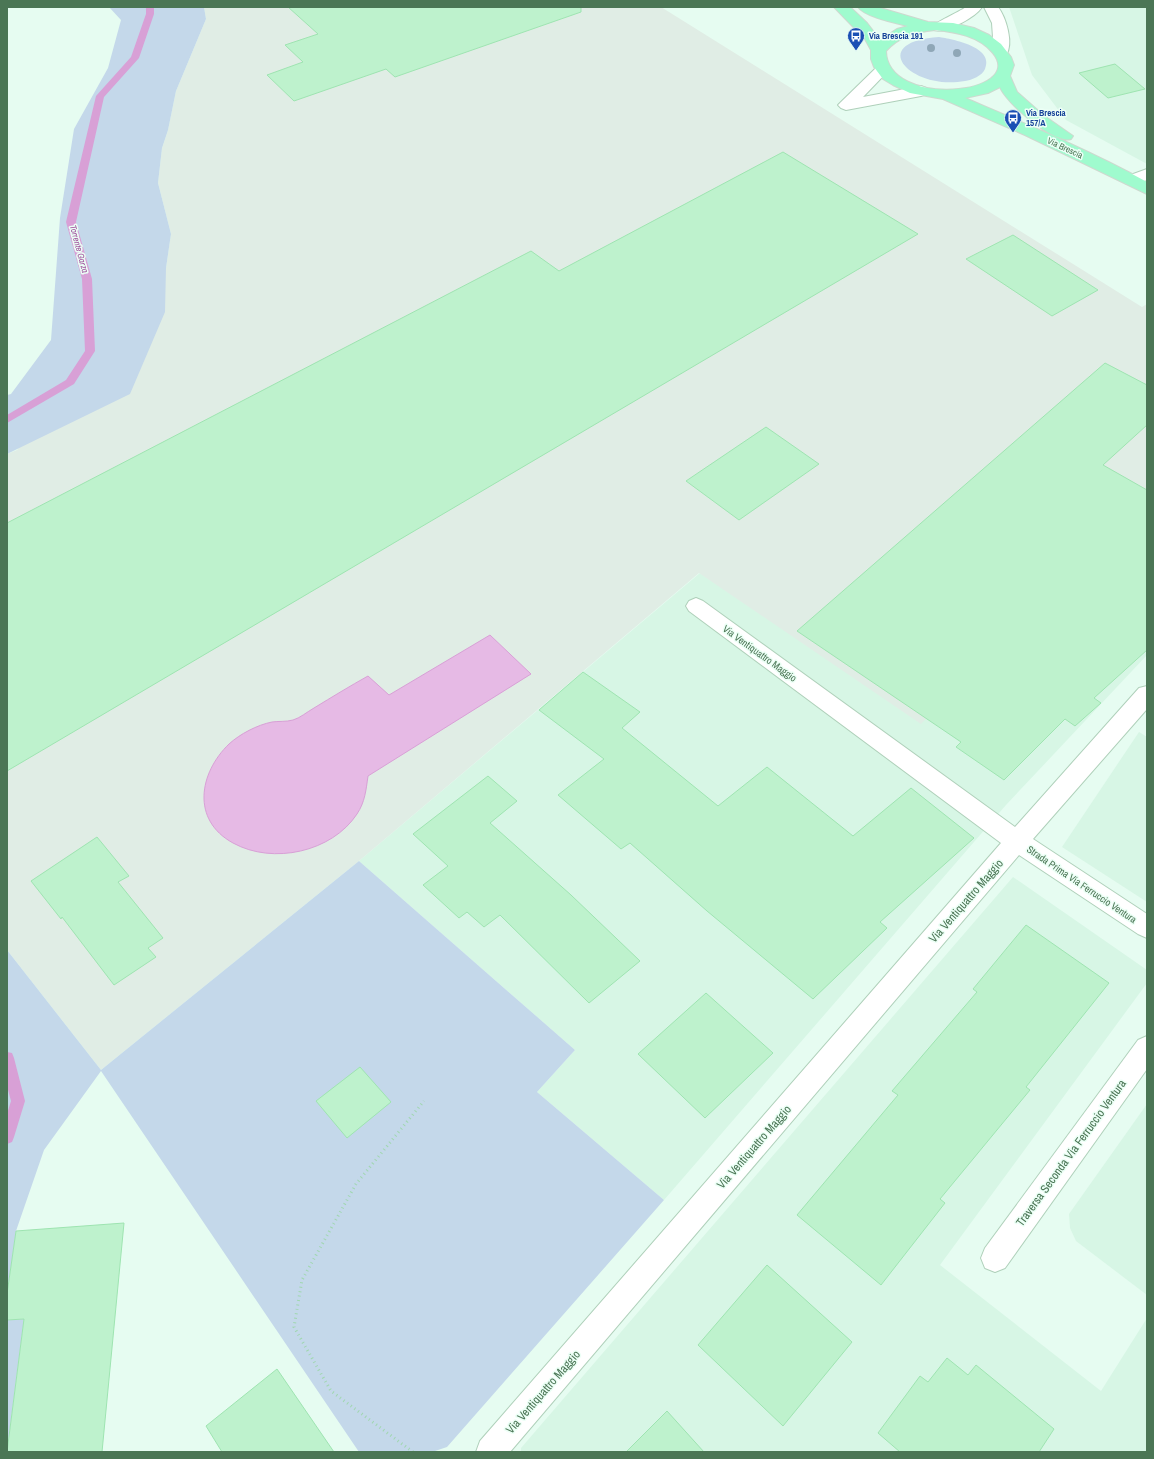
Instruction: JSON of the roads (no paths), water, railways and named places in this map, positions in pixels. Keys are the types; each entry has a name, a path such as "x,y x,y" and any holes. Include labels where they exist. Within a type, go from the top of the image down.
{"main road":[{"path":"841,7 863,27 878,51 878,60 883,69"},
{"path":"865,7 882,14 934,27 976,34 1001,52"},
{"path":"878,51 884,42 895,34 910,29 934,27"},
{"name":"Via Brescia","path":"1001,52 1006,65 1003,77 1010,94 1038,118 1125,177"},
{"name":"Via Brescia","path":"883,69 898,82 921,91 943,95 973,106 1147,188"},
{"name":"Via Brescia","path":"943,95 968,94 989,88 1003,77"}],"street":[{"path":"934,27 958,19 975,7"},
{"path":"991,7 995,12 1002,33 1001,52"},
{"path":"883,69 846,105 921,91"},
{"path":"1125,177 1147,174"},
{"name":"Via Ventiquattro Maggio","path":"696,606 1017,841"},
{"name":"Via Ventiquattro Maggio","path":"491,1452 1017,841 1147,694"},
{"name":"Strada Prima Via Ferruccio Ventura","path":"1017,841 1147,928"},
{"name":"Traversa Seconda Via Ferruccio Ventura","path":"995,1258 1147,1048"}],"waterway":[{"name":"Torrente Garza","path":"7,420 70,382 90,351 87,279 71,222 100,96 135,58 150,14 150,7"},
{"name":"Torrente Garza","path":"7,1058 18,1101 7,1137"}],"place":[{"name":"Via Brescia 191","path":"856,51"},
{"name":"Via Brescia 157/A","path":"1013,133"}]}
